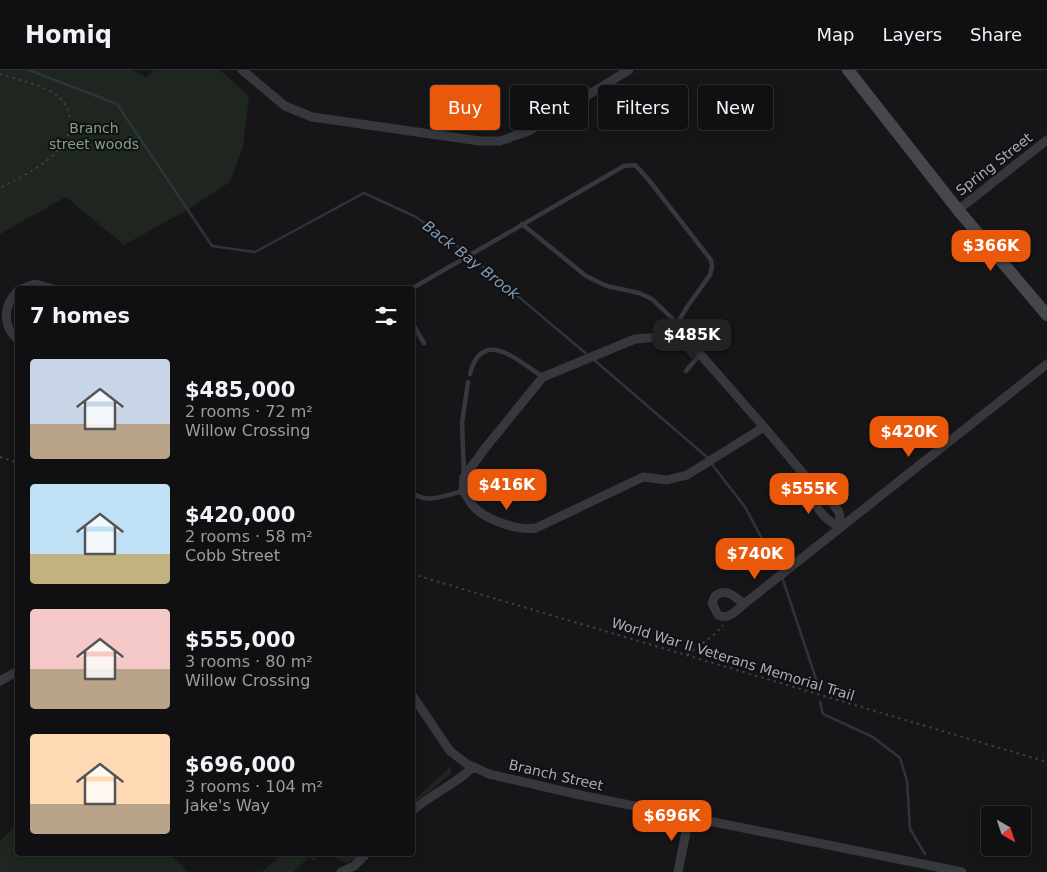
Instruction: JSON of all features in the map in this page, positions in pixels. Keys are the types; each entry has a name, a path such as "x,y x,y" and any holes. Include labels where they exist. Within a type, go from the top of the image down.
{"main road":[{"path":"848,70 958,210 1047,316"}],"street":[{"path":"242,70 285,106 312,117 480,141 500,141 529,132 629,70"},
{"name":"Spring Street","path":"958,210 1047,140"},
{"path":"29,286 34,284 42,286"},
{"path":"15,295 8,303 6,316 8,328 15,336"},
{"path":"764,427 687,475 667,480 643,477 529,529 486,516 474,508 463,491 464,477 543,377 635,340 670,336 694,347 701,353 764,427 806,477 821,488 840,512 841,527"},
{"path":"744,604 730,593 717,594 712,604 714,611 720,616 730,615 744,604 776,578 1047,364"},
{"path":"806,477 811,496 829,522 841,527"},
{"path":"0,681 15,673"},
{"name":"Branch Street","path":"415,700 444,744 455,756 489,774 571,793 961,872"},
{"path":"415,808 427,798 461,779 473,767"},
{"path":"678,872 690,817"},
{"path":"341,872 354,866 364,856"}],"lane":[{"path":"415,287 624,166 635,165 711,260 710,274 670,336"},
{"path":"522,224 586,276 607,286 639,293 652,299 677,323"},
{"path":"415,328 424,344"},
{"path":"470,374 476,359 481,353 493,349 503,351 543,377"},
{"path":"686,371 701,353"},
{"path":"464,477 462,422 468,382"},
{"path":"415,494 422,499 431,499 463,491"}],"path":[{"path":"0,74 60,97 69,110 72,128 66,141 58,151 29,172 0,188"},
{"path":"0,458 15,461"},
{"name":"World War II Veterans Memorial Trail","path":"415,575 1047,762"},
{"path":"687,656 716,633 730,615"}],"green space":[{"name":"Branch street woods","path":"0,70 132,70 146,77 154,70 220,70 249,96 243,147 230,182 187,210 124,245 66,197 0,234"},
{"path":"450,767 452,772 450,774 415,803 415,799"},
{"path":"15,826 15,856 172,856 188,872 0,872 0,841"},
{"path":"279,856 322,856 313,861 309,857 293,872 262,872"},
{"path":"331,856 357,856 348,863"}],"waterway":[{"name":"Back Bay Brook","path":"29,70 117,104 212,246 255,252 364,193 416,217 463,250 589,356"},
{"name":"Back Bay Brook","path":"593,359 708,458"},
{"name":"Back Bay Brook","path":"711,463 745,507 780,572"},
{"name":"Back Bay Brook","path":"782,577 817,682"},
{"name":"Back Bay Brook","path":"820,702 823,714 873,737 900,758 907,781 910,829 925,854"}]}
